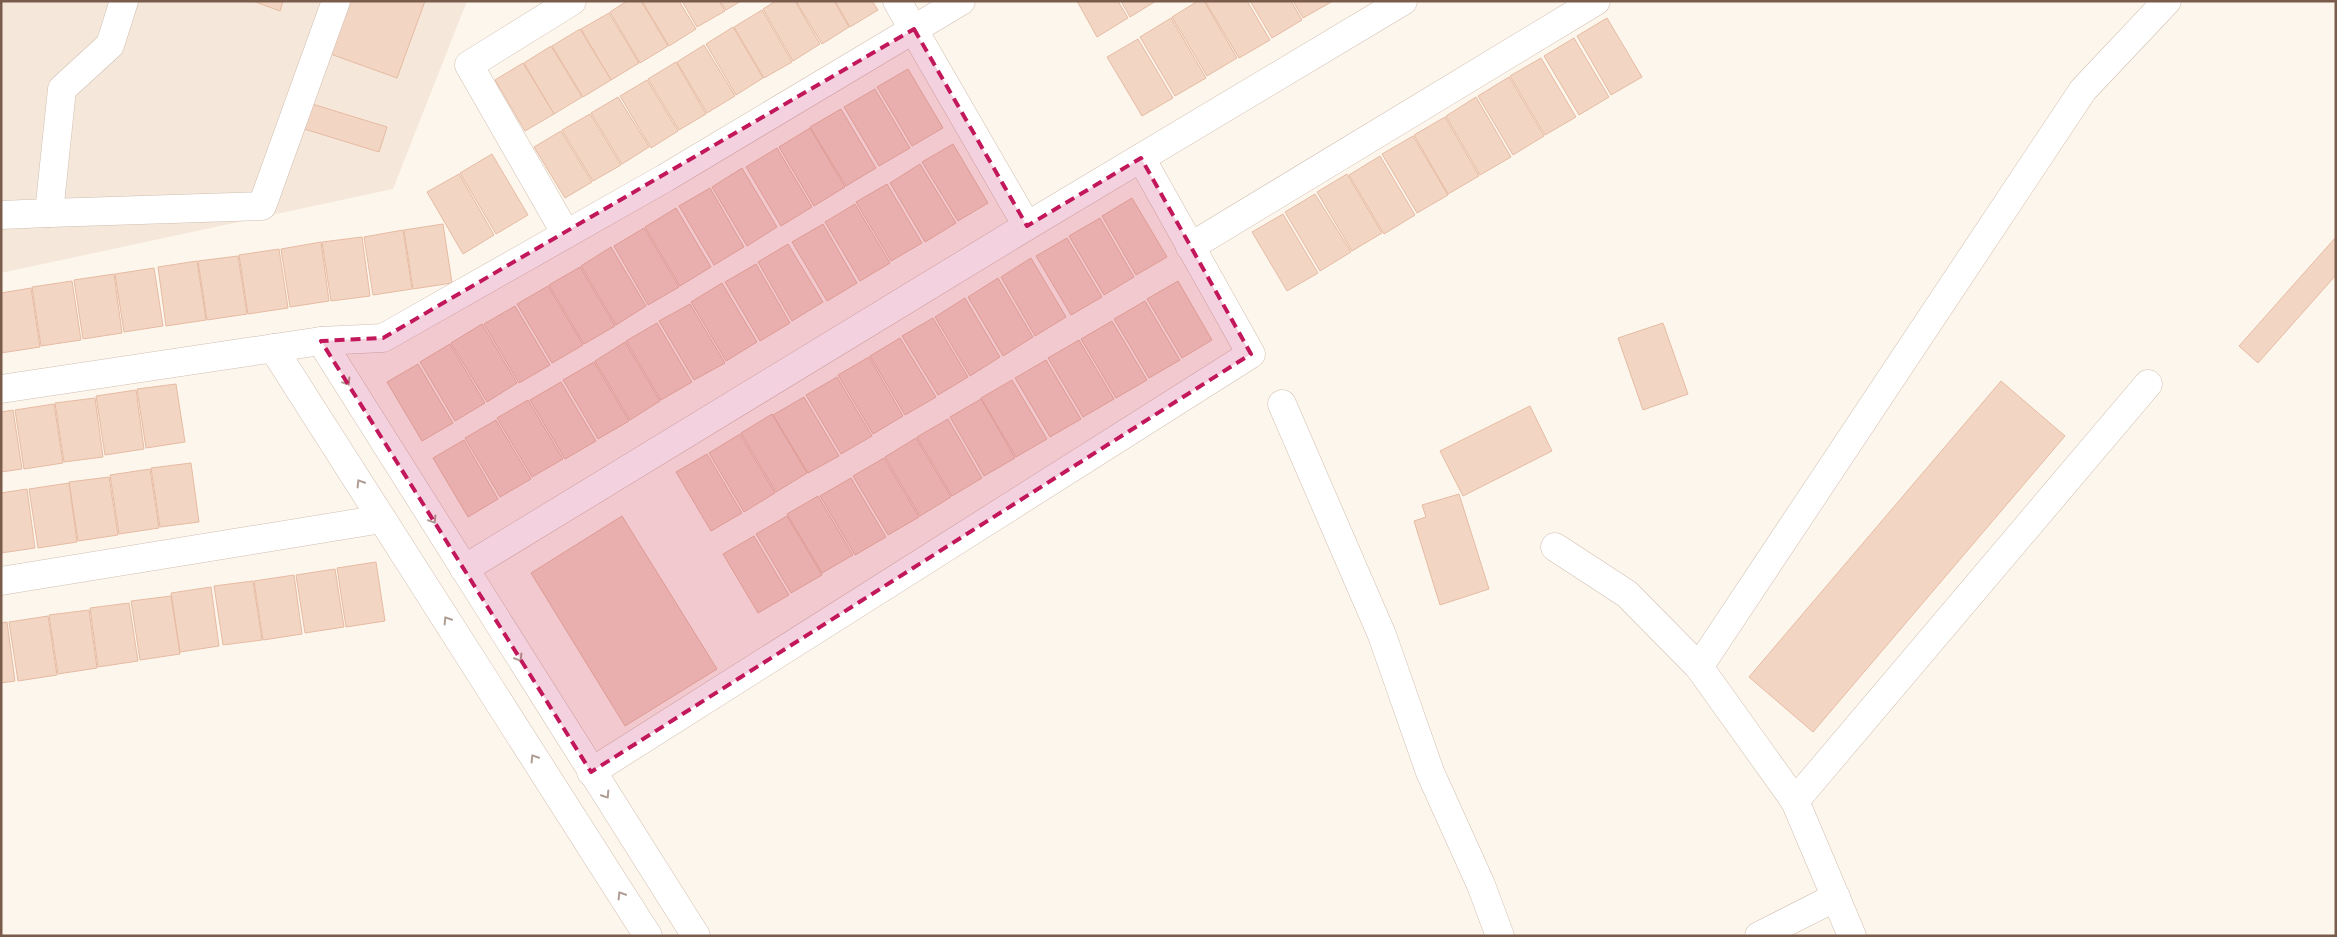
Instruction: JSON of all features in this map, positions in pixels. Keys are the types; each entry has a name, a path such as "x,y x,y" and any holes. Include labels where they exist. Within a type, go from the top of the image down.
{"street":[{"path":"49,213 62,89 110,45 124,1"},
{"path":"1,216 262,206 336,1"},
{"path":"566,234 469,65 572,1"},
{"path":"897,1 1027,226"},
{"path":"1,389 321,341 384,338 665,178 961,1"},
{"path":"464,570 1027,226 1403,1"},
{"path":"1190,247 1596,1"},
{"path":"1699,668 2083,90 2167,1"},
{"path":"591,772 1251,354 1141,158"},
{"path":"321,341 696,936"},
{"path":"274,348 648,936"},
{"path":"1795,801 2148,384"},
{"path":"1282,404 1382,635 1430,772 1481,885 1500,936"},
{"path":"1,581 382,519"},
{"path":"1556,547 1627,594 1699,668 1795,801 1852,936"},
{"path":"1759,936 1836,897"}],"highlighted area":[{"path":"914,29 1027,226 1141,158 1251,354 591,772 321,341 383,338"}],"shaded area":[{"path":"1,1 467,1 393,189 1,273"}],"building":[{"path":"253,1 283,1 280,11"},
{"path":"344,1 425,1 397,78 325,52"},
{"path":"627,1 641,1 668,46 640,63 610,12"},
{"path":"642,1 679,1 696,29 669,46"},
{"path":"682,1 719,1 725,11 697,27"},
{"path":"720,1 741,1 726,10"},
{"path":"776,1 795,1 820,44 793,61 763,9"},
{"path":"796,1 834,1 849,27 822,44"},
{"path":"835,1 872,1 878,10 850,27"},
{"path":"1077,1 1118,1 1128,18 1097,37"},
{"path":"1121,1 1156,1 1130,17"},
{"path":"1198,1 1204,1 1237,58 1207,76 1172,17"},
{"path":"1205,1 1247,1 1270,40 1239,58"},
{"path":"1250,1 1291,1 1302,20 1272,38"},
{"path":"1293,1 1333,1 1303,18"},
{"path":"762,10 792,62 764,78 734,27"},
{"path":"609,13 639,63 611,80 581,29"},
{"path":"1171,18 1206,78 1175,96 1140,37"},
{"path":"1607,18 1642,77 1611,95 1577,36"},
{"path":"733,27 763,78 736,95 706,44"},
{"path":"580,29 611,80 583,97 552,46"},
{"path":"1574,38 1609,97 1579,115 1544,56"},
{"path":"1138,39 1173,98 1142,116 1107,57"},
{"path":"704,45 735,96 707,113 677,62"},
{"path":"551,46 582,97 554,114 524,63"},
{"path":"1541,58 1576,117 1545,135 1510,76"},
{"path":"676,62 706,114 679,130 648,79"},
{"path":"523,63 554,114 525,131 495,80"},
{"path":"908,69 943,128 912,146 877,87"},
{"path":"1509,77 1544,136 1513,155 1478,96"},
{"path":"647,80 678,131 651,148 620,96"},
{"path":"875,89 910,148 879,166 844,107"},
{"path":"618,97 649,147 622,164 591,113"},
{"path":"1476,97 1511,157 1480,175 1446,116"},
{"path":"309,103 387,127 379,152 301,128"},
{"path":"841,109 876,168 846,186 810,127"},
{"path":"590,114 621,165 593,181 562,130"},
{"path":"1445,117 1479,176 1448,194 1414,135"},
{"path":"810,128 845,187 814,206 779,147"},
{"path":"561,131 592,182 565,198 534,147"},
{"path":"1413,136 1448,195 1417,213 1382,154"},
{"path":"953,144 988,203 958,221 922,162"},
{"path":"777,148 812,207 781,226 746,167"},
{"path":"492,154 528,215 496,234 460,173"},
{"path":"1380,156 1415,215 1384,234 1349,175"},
{"path":"920,164 956,223 925,242 890,183"},
{"path":"742,168 777,227 747,246 712,187"},
{"path":"459,174 494,235 463,254 427,192"},
{"path":"1347,174 1382,233 1352,251 1317,192"},
{"path":"887,184 922,243 891,261 856,202"},
{"path":"710,188 744,247 714,265 679,206"},
{"path":"1315,194 1351,252 1320,271 1285,212"},
{"path":"1132,198 1167,257 1136,275 1102,216"},
{"path":"855,204 890,263 860,281 825,222"},
{"path":"676,208 711,267 680,286 645,227"},
{"path":"1283,214 1318,273 1287,291 1252,232"},
{"path":"1100,218 1134,277 1104,295 1069,236"},
{"path":"443,224 452,283 413,289 404,230"},
{"path":"823,224 857,283 827,301 792,242"},
{"path":"644,228 679,287 648,305 614,246"},
{"path":"403,230 412,289 373,295 364,237"},
{"path":"362,237 370,296 331,301 322,242"},
{"path":"2336,237 2336,275 2258,363 2239,346"},
{"path":"1067,238 1102,297 1071,315 1036,256"},
{"path":"321,242 329,301 290,307 281,249"},
{"path":"788,244 823,302 792,321 758,262"},
{"path":"611,247 646,306 616,325 581,266"},
{"path":"279,249 288,308 248,314 239,255"},
{"path":"238,256 247,314 207,320 198,261"},
{"path":"1031,258 1066,317 1035,336 1001,277"},
{"path":"197,261 206,320 166,326 158,267"},
{"path":"756,264 790,323 760,341 725,282"},
{"path":"580,267 615,326 584,344 549,285"},
{"path":"154,268 163,326 124,332 115,274"},
{"path":"114,274 122,333 83,339 74,280"},
{"path":"998,278 1033,337 1003,356 968,297"},
{"path":"72,281 81,340 41,346 32,287"},
{"path":"1178,281 1212,340 1182,358 1147,299"},
{"path":"722,283 757,342 726,361 691,302"},
{"path":"548,286 583,345 552,363 517,304"},
{"path":"31,288 40,347 1,353 1,293"},
{"path":"965,298 1000,357 970,376 935,317"},
{"path":"1145,301 1180,360 1149,378 1114,319"},
{"path":"690,304 725,363 694,380 659,321"},
{"path":"515,306 550,365 519,383 484,324"},
{"path":"933,318 968,377 938,395 902,336"},
{"path":"1112,321 1147,380 1116,398 1081,339"},
{"path":"657,323 692,382 661,400 626,341"},
{"path":"1663,323 1688,394 1643,410 1618,338"},
{"path":"482,324 517,383 487,402 451,343"},
{"path":"900,338 936,397 905,415 870,356"},
{"path":"1079,340 1114,399 1083,417 1048,358"},
{"path":"625,342 660,401 630,420 595,361"},
{"path":"450,344 485,403 455,421 420,362"},
{"path":"869,357 903,416 873,434 838,375"},
{"path":"1046,360 1081,419 1050,437 1015,378"},
{"path":"594,362 629,421 598,439 563,380"},
{"path":"418,364 453,423 422,441 387,382"},
{"path":"837,377 872,436 841,454 806,395"},
{"path":"1012,380 1047,439 1016,457 981,398"},
{"path":"2001,381 2065,436 1813,732 1749,677"},
{"path":"561,382 596,441 565,459 530,400"},
{"path":"176,384 185,442 146,448 137,389"},
{"path":"136,390 144,449 105,455 96,396"},
{"path":"804,397 839,456 808,473 773,415"},
{"path":"95,398 103,457 64,462 55,403"},
{"path":"981,399 1015,458 984,476 950,417"},
{"path":"528,400 563,459 532,477 497,418"},
{"path":"54,404 63,463 24,469 15,410"},
{"path":"1530,406 1552,451 1463,496 1440,451"},
{"path":"13,410 22,469 1,472 1,412"},
{"path":"772,414 807,473 776,492 741,433"},
{"path":"948,419 982,478 952,496 917,437"},
{"path":"496,420 531,479 500,497 465,438"},
{"path":"740,434 775,493 744,512 709,453"},
{"path":"916,438 951,497 920,516 885,457"},
{"path":"464,440 498,499 468,517 433,458"},
{"path":"707,454 742,513 711,531 676,472"},
{"path":"884,458 919,517 888,535 853,476"},
{"path":"191,463 199,522 160,527 151,468"},
{"path":"150,469 159,528 119,534 110,475"},
{"path":"109,477 118,535 78,541 69,482"},
{"path":"851,478 886,537 855,555 820,496"},
{"path":"69,483 77,542 38,548 29,489"},
{"path":"27,489 35,548 1,553 1,493"},
{"path":"1459,494 1489,589 1440,605 1414,521 1426,517 1422,505"},
{"path":"818,496 853,555 822,573 787,514"},
{"path":"622,516 717,669 625,726 531,573"},
{"path":"787,516 822,575 791,593 756,534"},
{"path":"754,536 789,595 758,613 723,554"},
{"path":"376,562 385,621 346,627 337,568"},
{"path":"335,569 344,627 305,633 296,575"},
{"path":"294,575 302,634 263,640 254,581"},
{"path":"253,581 262,640 223,645 214,586"},
{"path":"211,587 219,646 180,652 171,593"},
{"path":"171,596 180,654 140,660 131,601"},
{"path":"129,603 138,661 98,667 90,608"},
{"path":"89,610 97,668 58,674 49,615"},
{"path":"48,616 57,675 18,681 9,622"},
{"path":"7,622 15,681 1,683 1,623"}]}
